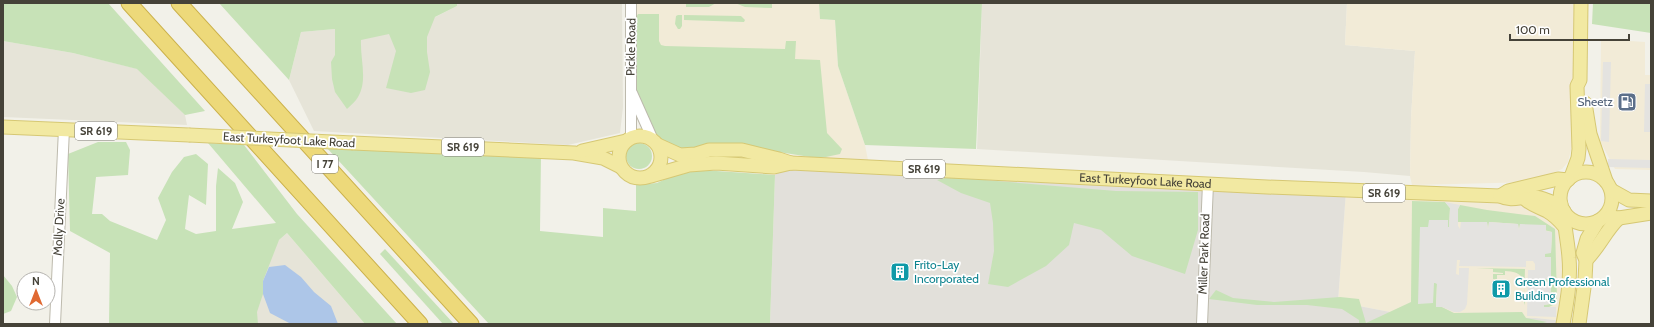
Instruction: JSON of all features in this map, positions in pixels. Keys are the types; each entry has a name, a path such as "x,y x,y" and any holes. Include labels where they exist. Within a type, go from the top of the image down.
{"highway":[{"path":"129,3 420,324"},
{"name":"I 77","path":"179,3 471,324"}],"main road":[{"path":"1563,324 1569,287 1569,259 1564,226 1562,188 1570,178 1578,158 1579,149 1577,86 1580,80 1581,3"},
{"path":"1579,324 1586,260 1584,253 1587,239 1609,210 1612,202 1608,185 1590,134 1586,114 1584,86 1580,80"},
{"name":"East Turkeyfoot Lake Road","path":"3,127 574,152 604,158 621,167"},
{"path":"640,136 647,137 655,142 661,151 661,165 657,171 652,176 645,179 631,177 621,167 619,153 622,146 629,140 640,136"},
{"name":"East Turkeyfoot Lake Road","path":"574,152 629,140"},
{"name":"East Turkeyfoot Lake Road","path":"655,142 680,154 696,154 709,150 742,150 792,163 1437,195 1500,196 1506,199 1533,197 1546,199 1563,207"},
{"name":"East Turkeyfoot Lake Road","path":"652,176 689,165 716,163 774,167 792,163"},
{"path":"1570,178 1579,173 1586,172 1600,176 1608,185 1629,200 1651,201"},
{"name":"East Turkeyfoot Lake Road","path":"1500,196 1508,191 1558,179 1570,178"},
{"path":"1525,198 1530,204 1557,218 1564,226"},
{"path":"1563,207 1569,217 1583,223 1591,223 1602,218 1619,218 1651,213"},
{"path":"1586,260 1619,218"}],"street":[{"name":"Pickle Road","path":"629,140 631,92 631,3"},
{"name":"Pickle Road","path":"631,92 655,142"},
{"name":"Molly Drive","path":"55,324 64,129"},
{"name":"Miller Park Road","path":"1202,324 1208,184"}],"shaded area":[{"path":"457,3 622,3 623,107 620,133 568,145 314,131 289,80 301,32 358,27 416,27 457,6"},
{"path":"636,3 819,3 820,19 835,20 838,66 865,145 868,160 810,157 760,149 635,19"},
{"path":"982,3 1347,3 1345,45 1415,51 1411,118 1410,176 977,149"},
{"path":"1347,3 1574,3 1572,146 1568,162 1562,169 1531,182 1412,185 1410,176 1411,118 1415,51 1345,45"},
{"path":"1601,39 1645,42 1645,75 1651,75 1651,170 1615,169 1600,141"},
{"path":"3,41 73,53 138,69 185,115 187,125 3,117"},
{"path":"1603,62 1611,62 1609,142 1601,141"},
{"path":"1645,84 1651,84 1651,132 1644,132"},
{"path":"1608,159 1651,160 1651,168 1608,167"},
{"path":"791,163 1346,191 1338,302 1411,316 1536,318 1563,321 1563,324 770,324 775,175"},
{"path":"1346,191 1525,199 1564,226 1563,321 1536,318 1411,316 1338,302"},
{"path":"1445,202 1460,205 1458,209 1458,226 1460,229 1461,222 1487,222 1488,229 1489,222 1518,224 1519,230 1520,224 1546,225 1546,231 1552,232 1551,253 1545,254 1545,257 1551,257 1551,279 1544,279 1544,282 1551,282 1550,304 1544,305 1544,307 1556,307 1556,317 1527,316 1528,270 1535,270 1535,264 1533,261 1526,261 1526,267 1459,266 1460,260 1457,260 1456,274 1459,275 1459,268 1469,268 1467,304 1465,309 1460,312 1454,312 1442,307 1436,307 1437,284 1435,283 1433,303 1418,304 1420,227 1428,227 1429,220 1448,220 1449,227 1450,208"},
{"path":"287,233 365,324 242,324 261,256"}],"green space":[{"path":"3,3 108,3 205,111 185,115 137,69 73,53 3,41"},
{"path":"219,3 457,3 457,6 435,17 427,37 427,52 430,72 425,90 411,93 386,88 396,51 389,34 361,40 363,84 357,98 347,109 335,92 332,79 331,62 335,55 335,29 301,32 289,80"},
{"path":"686,3 716,3 709,7 686,7"},
{"path":"735,3 772,3 772,8 745,7"},
{"path":"819,3 982,3 976,149 865,145 838,66 835,20 820,19"},
{"path":"1593,3 1651,3 1651,33 1592,24"},
{"path":"638,14 659,14 659,41 661,45 665,46 785,49 786,41 796,41 795,59 820,60 827,133 842,149 840,154 826,157 810,157 760,149 682,150 662,141 651,128 637,92 634,70 635,19"},
{"path":"682,15 682,26 680,29 678,29 675,24 676,16"},
{"path":"684,15 741,16 745,20 744,22 684,20"},
{"path":"98,142 126,142 130,150 128,175 96,177 92,214 102,214 110,221 157,240 166,220 158,198 172,172 184,157 196,154 208,164 206,205 189,195 185,229 196,234 216,231 216,186 218,168 235,183 243,202 232,229 276,223 208,143 244,145 297,214 397,324 365,324 287,233 279,240 263,281 263,294 257,312 258,324 109,324 110,253 70,231 68,154"},
{"path":"639,143 648,147 652,156 648,165 639,169 630,165 626,156 630,147"},
{"path":"326,147 541,154 540,231 603,237 603,208 636,211 636,185 657,183 674,175 702,170 775,175 770,324 489,324"},
{"path":"948,177 1116,191 1198,192 1198,230 1185,274 1132,256 1101,230 1074,223 1069,245 1046,266 1008,287 988,284 994,251 993,223 990,203 961,193 937,180"},
{"path":"1412,201 1445,202 1450,208 1449,228 1429,220 1429,227 1420,227 1434,283 1437,283 1436,307 1442,307 1454,313 1522,312 1526,318 1547,322 1539,324 1359,324 1359,320 1342,309 1307,305 1257,305 1209,299 1216,290 1233,298 1274,302 1340,297 1359,299 1366,323 1411,302"},
{"path":"1460,205 1535,216 1555,229 1557,298 1555,304 1549,307 1544,307 1543,305 1550,304 1551,282 1544,282 1544,279 1551,279 1551,257 1545,257 1545,253 1551,253 1552,232 1520,224 1519,230 1518,224 1489,222 1488,229 1487,222 1458,222 1458,209"},
{"path":"385,249 454,324 443,324 380,254"},
{"path":"1476,268 1525,269 1524,288 1524,281 1518,274 1505,271 1505,275 1497,275 1497,279 1493,279 1493,274 1503,273 1493,272 1493,269"},
{"path":"3,275 12,286 16,295 16,299 11,311 3,314"}],"water":[{"path":"285,265 301,277 314,292 331,306 338,324 291,324 270,313 263,294 263,281 269,267"}],"place":[{"name":"Sheetz","path":"1627,102"},
{"name":"Frito-Lay Incorporated","path":"900,272"},
{"name":"Green Professional Building","path":"1501,289"}]}
